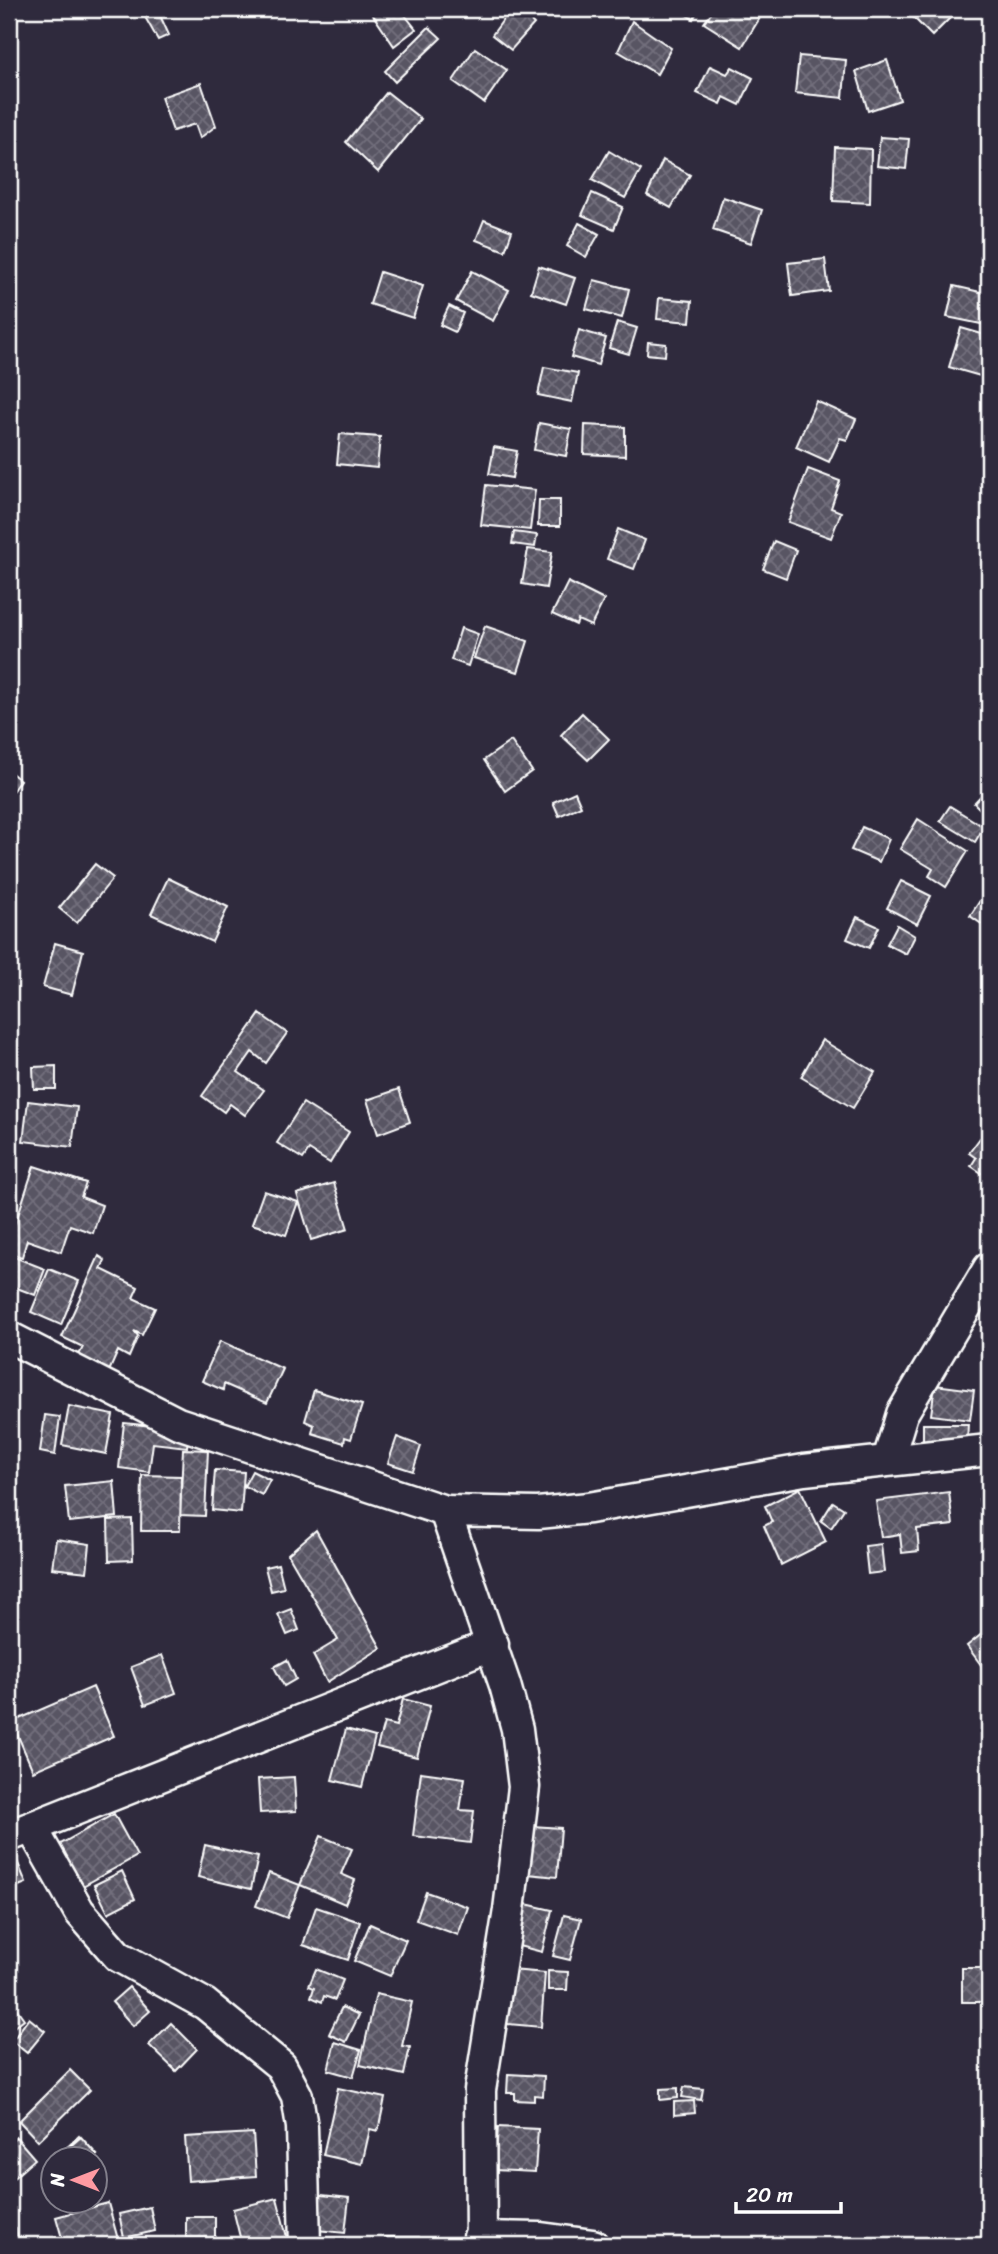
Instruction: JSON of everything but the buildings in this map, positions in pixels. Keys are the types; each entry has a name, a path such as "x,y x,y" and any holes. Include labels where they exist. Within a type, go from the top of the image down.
{"street":[{"path":"888,1460 902,1414 989,1268"},
{"path":"9,1337 178,1423 445,1511 538,1513 589,1508 804,1470 989,1450"},
{"path":"445,1511 494,1644 517,1729 524,1787 509,1910 480,2090 480,2241 541,2238 593,2245"},
{"path":"305,2245 302,2127 297,2096 281,2066 205,2004 118,1956 79,1911 20,1832 494,1644"}]}
